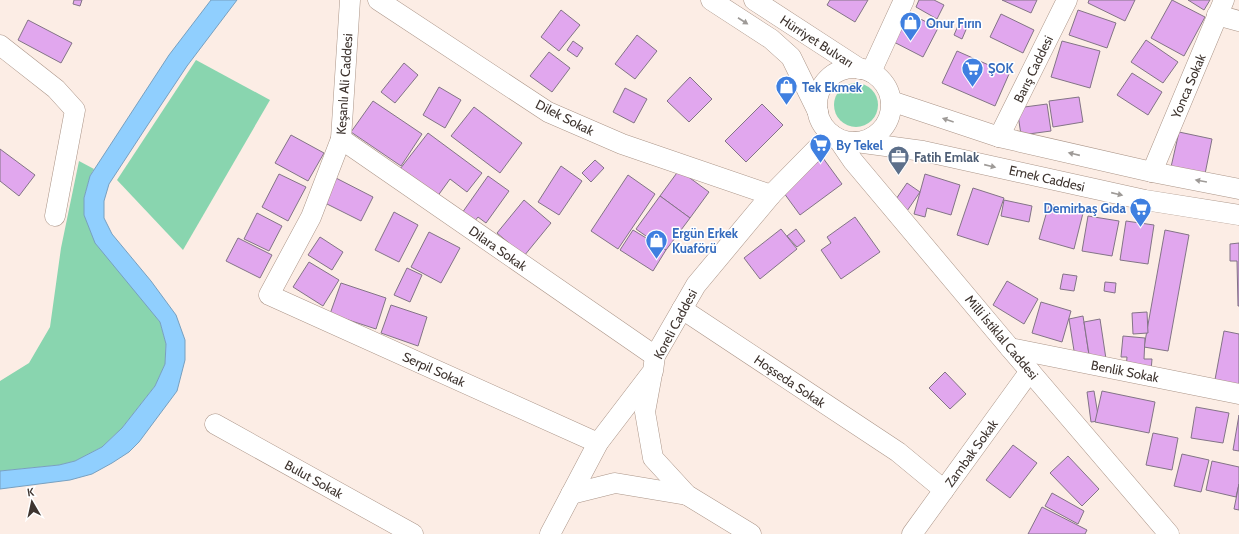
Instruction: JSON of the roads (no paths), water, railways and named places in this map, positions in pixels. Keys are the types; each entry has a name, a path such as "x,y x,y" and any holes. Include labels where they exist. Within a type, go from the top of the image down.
{"street":[{"name":"Keşanlı Ali Caddesi","path":"269,295 311,217 341,139 350,0"},
{"name":"Dilek Sokak","path":"378,0 548,112 622,144 771,195"},
{"name":"Hürriyet Bulvarı","path":"710,0 771,39 791,57 818,112"},
{"name":"Hürriyet Bulvarı","path":"754,0 865,70"},
{"path":"865,70 904,0"},
{"name":"Barış Caddesi","path":"999,138 1067,0"},
{"path":"1221,8 1239,21"},
{"name":"Yonca Sokak","path":"1152,172 1221,8"},
{"path":"0,46 56,89 75,110 55,216"},
{"path":"848,69 865,70 881,79 888,90 891,101 890,113 886,125 878,134 867,140 841,138 824,128 818,112 817,100 821,89 828,79 837,72 848,69"},
{"path":"891,101 999,138 1152,172 1239,189"},
{"name":"Koreli Caddesi","path":"550,534 598,442 654,363 696,285 771,195 841,138"},
{"name":"Emek Caddesi","path":"841,138 923,150 1145,200 1239,215"},
{"name":"Milli İstiklal Caddesi","path":"841,138 853,161 1169,534"},
{"name":"Dilara Sokak","path":"341,139 654,363"},
{"name":"Serpil Sokak","path":"269,295 598,442"},
{"name":"Hoşseda Sokak","path":"682,309 898,452 944,490"},
{"name":"Benlik Sokak","path":"1010,348 1239,394"},
{"path":"654,363 645,412 653,458 687,495 751,534"},
{"name":"Zambak Sokak","path":"912,534 1030,371"},
{"name":"Bulut Sokak","path":"215,424 413,534"},
{"path":"571,494 615,482 687,495"}],"water":[{"path":"211,0 237,0 187,66 147,126 109,184 104,201 104,218 112,234 151,281 176,315 185,340 185,360 177,391 139,442 129,452 112,463 92,474 70,480 0,489 0,471 59,465 75,461 102,447 122,428 155,386 165,364 166,344 160,322 95,243 84,215 84,198 90,176 169,55"}],"place":[{"name":"Onur Fırın","path":"910,42"},
{"name":"ŞOK","path":"972,88"},
{"name":"Tek Ekmek","path":"787,106"},
{"name":"By Tekel","path":"820,164"},
{"name":"Fatih Emlak","path":"899,176"},
{"name":"Demirbaş Gıda","path":"1141,228"},
{"name":"Ergün Erkek Kuaförü","path":"657,260"}]}
